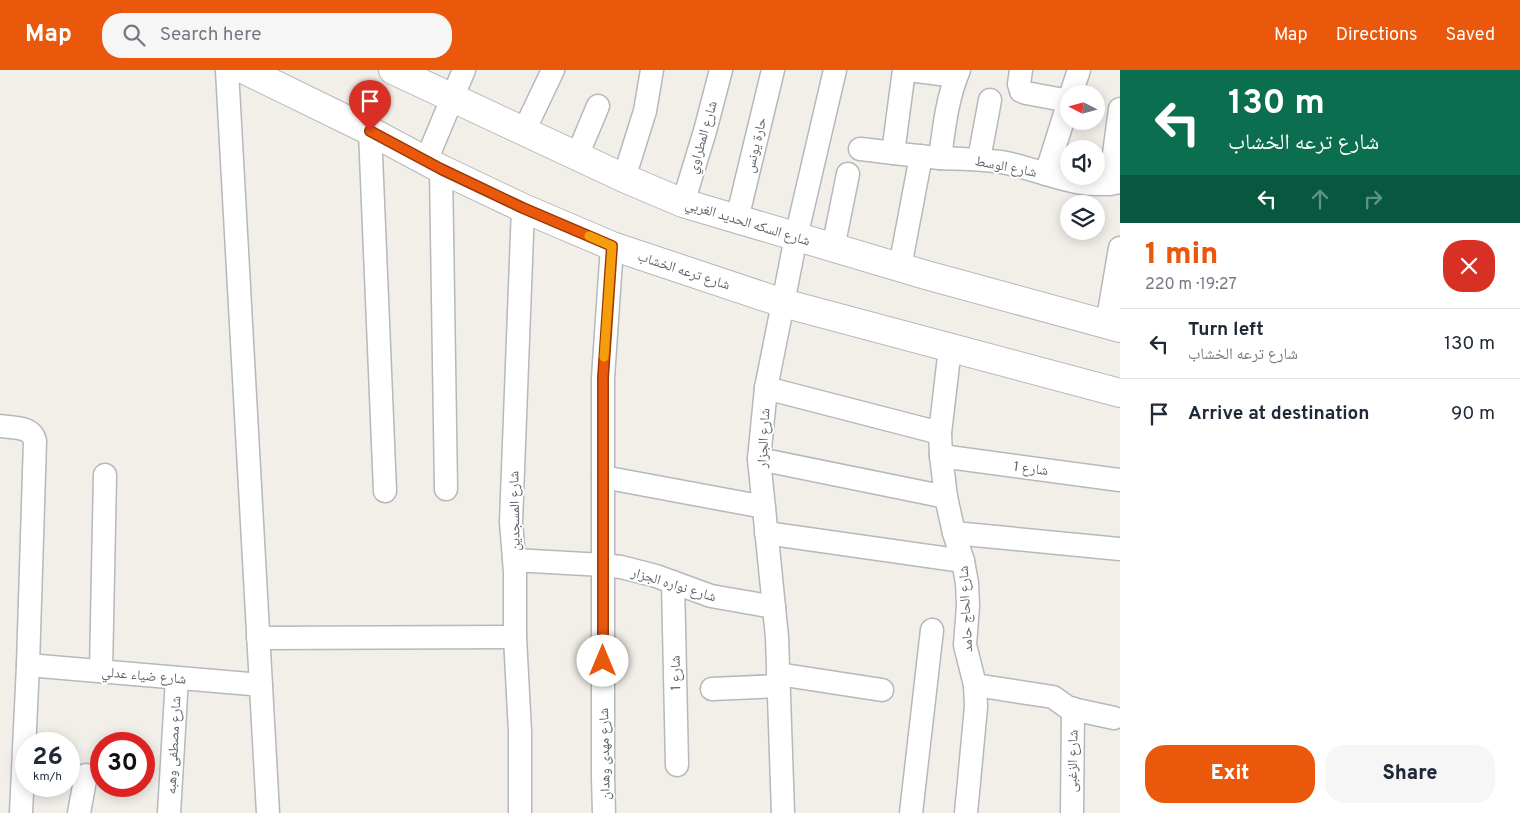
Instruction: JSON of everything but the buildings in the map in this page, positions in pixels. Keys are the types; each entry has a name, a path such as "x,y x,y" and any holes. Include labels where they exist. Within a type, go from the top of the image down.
{"street":[{"path":"227,70 268,813"},
{"name":"شارع ترعه الخشاب","path":"245,70 523,208 612,246 782,302 1120,393"},
{"name":"شارع السكه الحديد الغربي","path":"393,70 624,178 683,203 833,248 1114,326"},
{"path":"446,488 434,165 452,98 464,70"},
{"path":"524,131 553,70"},
{"path":"624,178 645,111 652,70"},
{"name":"شارع المطراوي","path":"683,203 721,70"},
{"name":"حارة يونس","path":"737,219 773,70"},
{"name":"شارع الجزار","path":"782,813 777,637 759,459 766,388 782,302 835,70"},
{"path":"893,153 904,70"},
{"path":"900,267 931,157 945,125 953,85 958,73 911,70"},
{"path":"1022,70 1019,84 1021,91 1026,94 1060,100"},
{"path":"1074,85 1079,70"},
{"path":"979,159 990,100"},
{"path":"577,156 598,106"},
{"path":"1115,183 1120,108"},
{"path":"1046,174 1060,130"},
{"path":"370,131 385,491"},
{"name":"شارع الوسط","path":"860,150 1004,162 1087,184 1115,183"},
{"path":"833,248 848,174"},
{"name":"شارع المسجدين","path":"520,813 520,732 515,637 512,508 523,208"},
{"name":"شارع مهدى وهدان","path":"604,813 603,378 612,246"},
{"path":"1114,326 1120,248"},
{"name":"شارع الحاج حامد","path":"950,348 940,433 941,456 946,497 967,583 968,606 965,645 974,685 976,707 966,813"},
{"path":"766,388 940,433"},
{"path":"0,426 27,430 31,432 35,441 21,813"},
{"name":"شارع 1","path":"941,456 1120,480"},
{"path":"759,459 946,497"},
{"path":"101,671 105,475"},
{"path":"603,477 764,507"},
{"path":"766,533 963,561"},
{"path":"954,533 1120,549"},
{"name":"شارع نواره الجزار","path":"514,560 603,565 639,571 711,596 774,607"},
{"name":"شارع 1","path":"673,582 677,765"},
{"path":"911,813 932,630"},
{"path":"258,638 515,637"},
{"name":"شارع ضياء عدلي","path":"28,665 261,685"},
{"name":"شارع مصطفى وهبه","path":"169,813 176,678"},
{"path":"712,689 778,680 882,690"},
{"path":"974,685 1053,697 1073,709 1114,718"},
{"name":"شارع الزغبى","path":"1072,813 1073,709"},
{"path":"79,813 86,776"}],"slow traffic":[{"path":"589,236 612,246 604,357"}],"route":[{"path":"370,131 441,169 523,208 612,246 603,378 603,661"}]}
